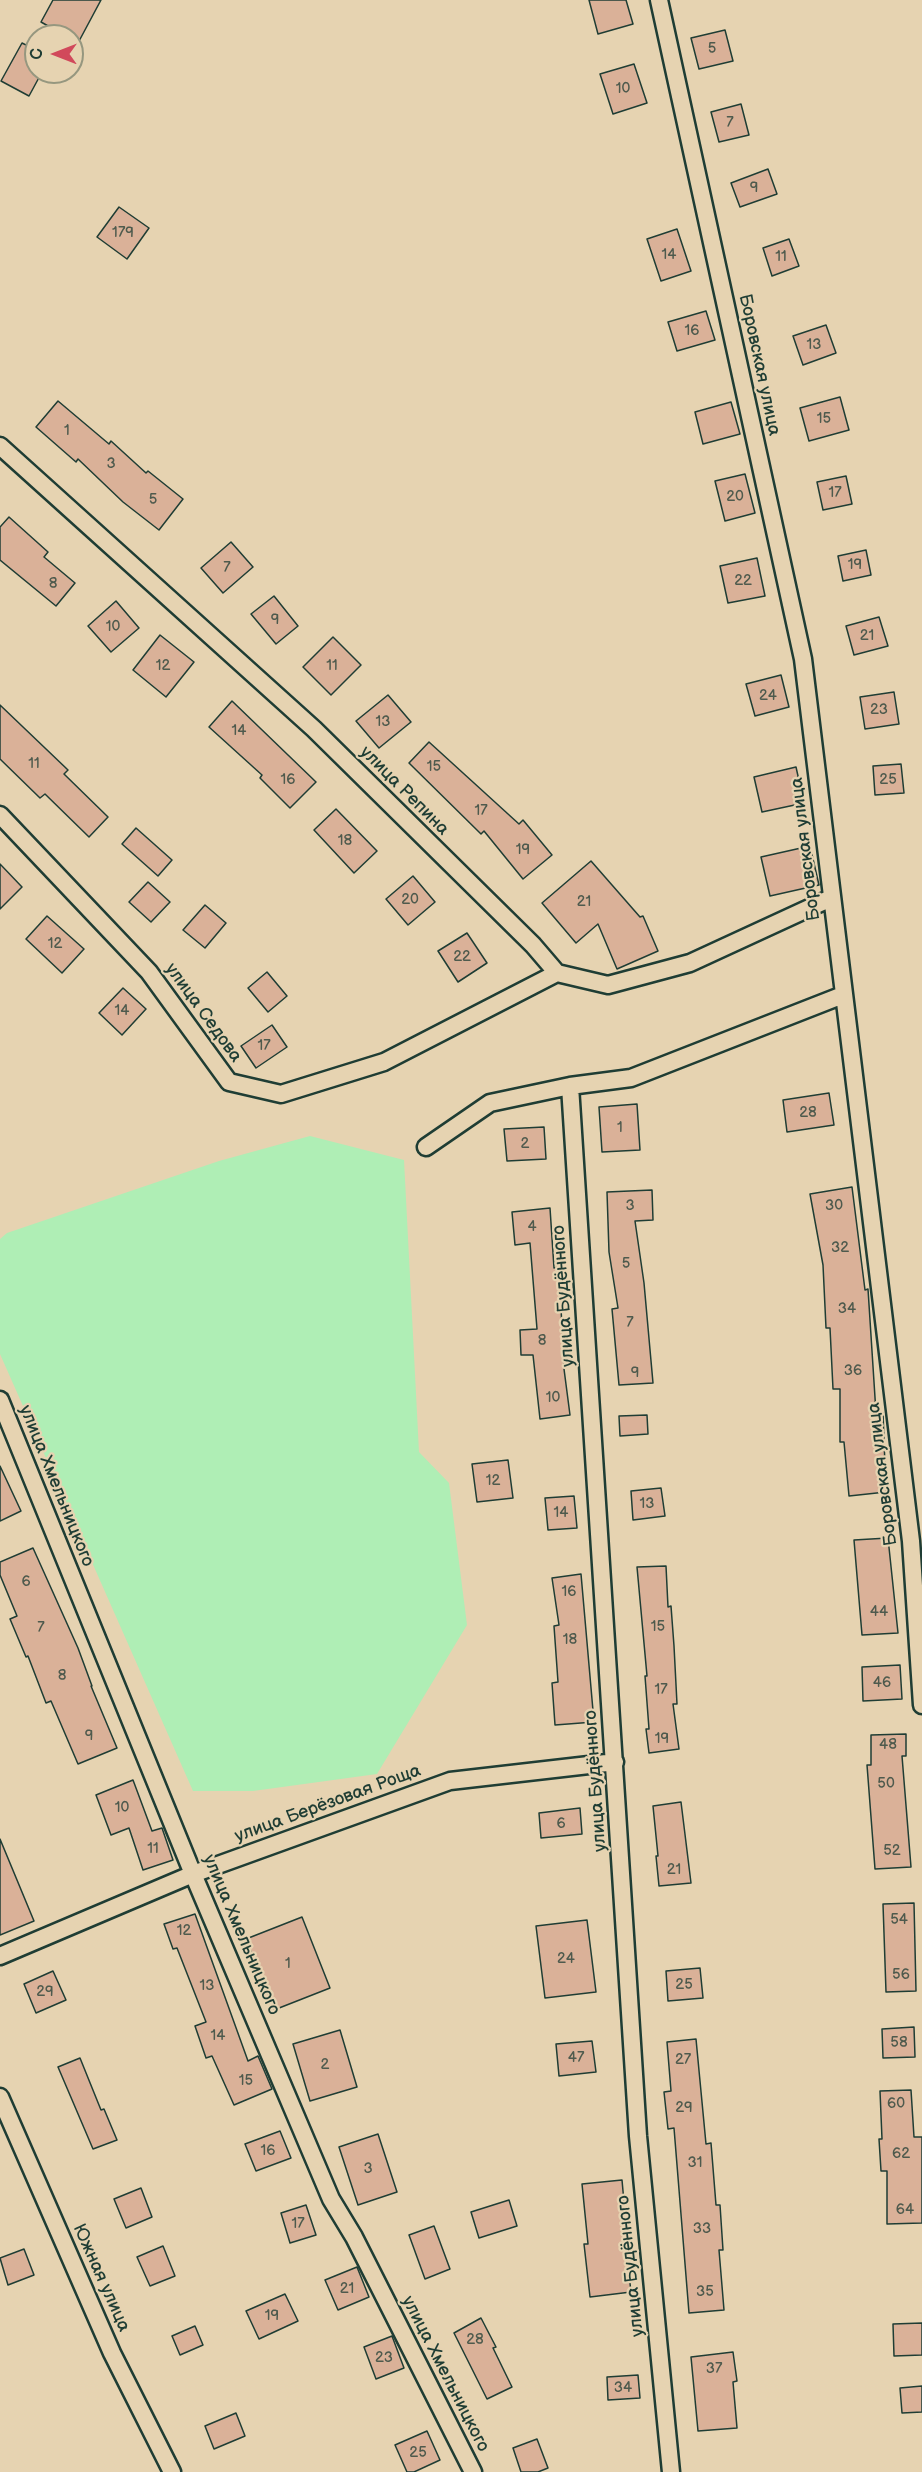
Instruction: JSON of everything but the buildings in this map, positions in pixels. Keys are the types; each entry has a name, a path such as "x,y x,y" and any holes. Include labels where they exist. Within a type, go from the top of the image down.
{"street":[{"name":"Боровская улица","path":"659,0 803,659 911,1541 922,1705"},
{"name":"улица Репина","path":"0,446 314,729 533,945 557,973"},
{"name":"улица Седова","path":"0,815 150,972 229,1082 281,1094 384,1062 557,973"},
{"path":"557,973 608,985 680,966 831,898"},
{"path":"426,1147 490,1103 570,1086 631,1078 843,994"},
{"name":"улица Будённого","path":"570,1086 638,2136 671,2472"},
{"name":"улица Хмельницкого","path":"0,1400 193,1874 331,2199 354,2237 473,2472"},
{"name":"улица Берёзовая Роща","path":"0,1956 193,1874 450,1781 615,1762"},
{"name":"Южная улица","path":"0,2097 112,2353 172,2472"}],"green space":[{"path":"310,1136 404,1160 419,1452 449,1483 467,1625 377,1774 253,1791 193,1791 0,1354 0,1239 7,1233 219,1161"}]}
